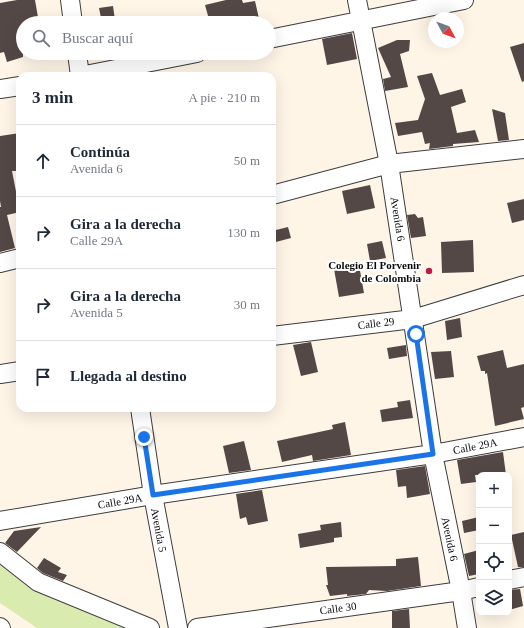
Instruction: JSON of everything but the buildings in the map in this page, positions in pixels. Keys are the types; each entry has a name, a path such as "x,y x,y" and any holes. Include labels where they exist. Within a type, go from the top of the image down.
{"street":[{"path":"70,0 72,16"},
{"name":"Avenida 6","path":"357,0 389,164 433,454 461,591 467,628"},
{"path":"276,38 464,0"},
{"path":"78,60 79,72"},
{"path":"100,72 161,60"},
{"path":"0,89 16,87"},
{"path":"276,194 389,164 524,149"},
{"path":"0,263 16,259"},
{"name":"Calle 29","path":"276,336 413,319 524,285"},
{"path":"0,374 16,372"},
{"name":"Avenida 5","path":"141,412 153,495 178,628"},
{"name":"Calle 29A","path":"0,521 153,495 433,454 524,437"},
{"path":"0,552 38,582 150,628"},
{"path":"512,579 524,577"},
{"name":"Calle 30","path":"197,628 476,588"}],"green space":[{"path":"0,558 132,628 37,628 0,603"}],"place":[{"name":"Colegio El Porvenir de Colombia","path":"429,271"}],"route":[{"path":"144,437 153,495 433,454 416,334"}]}
